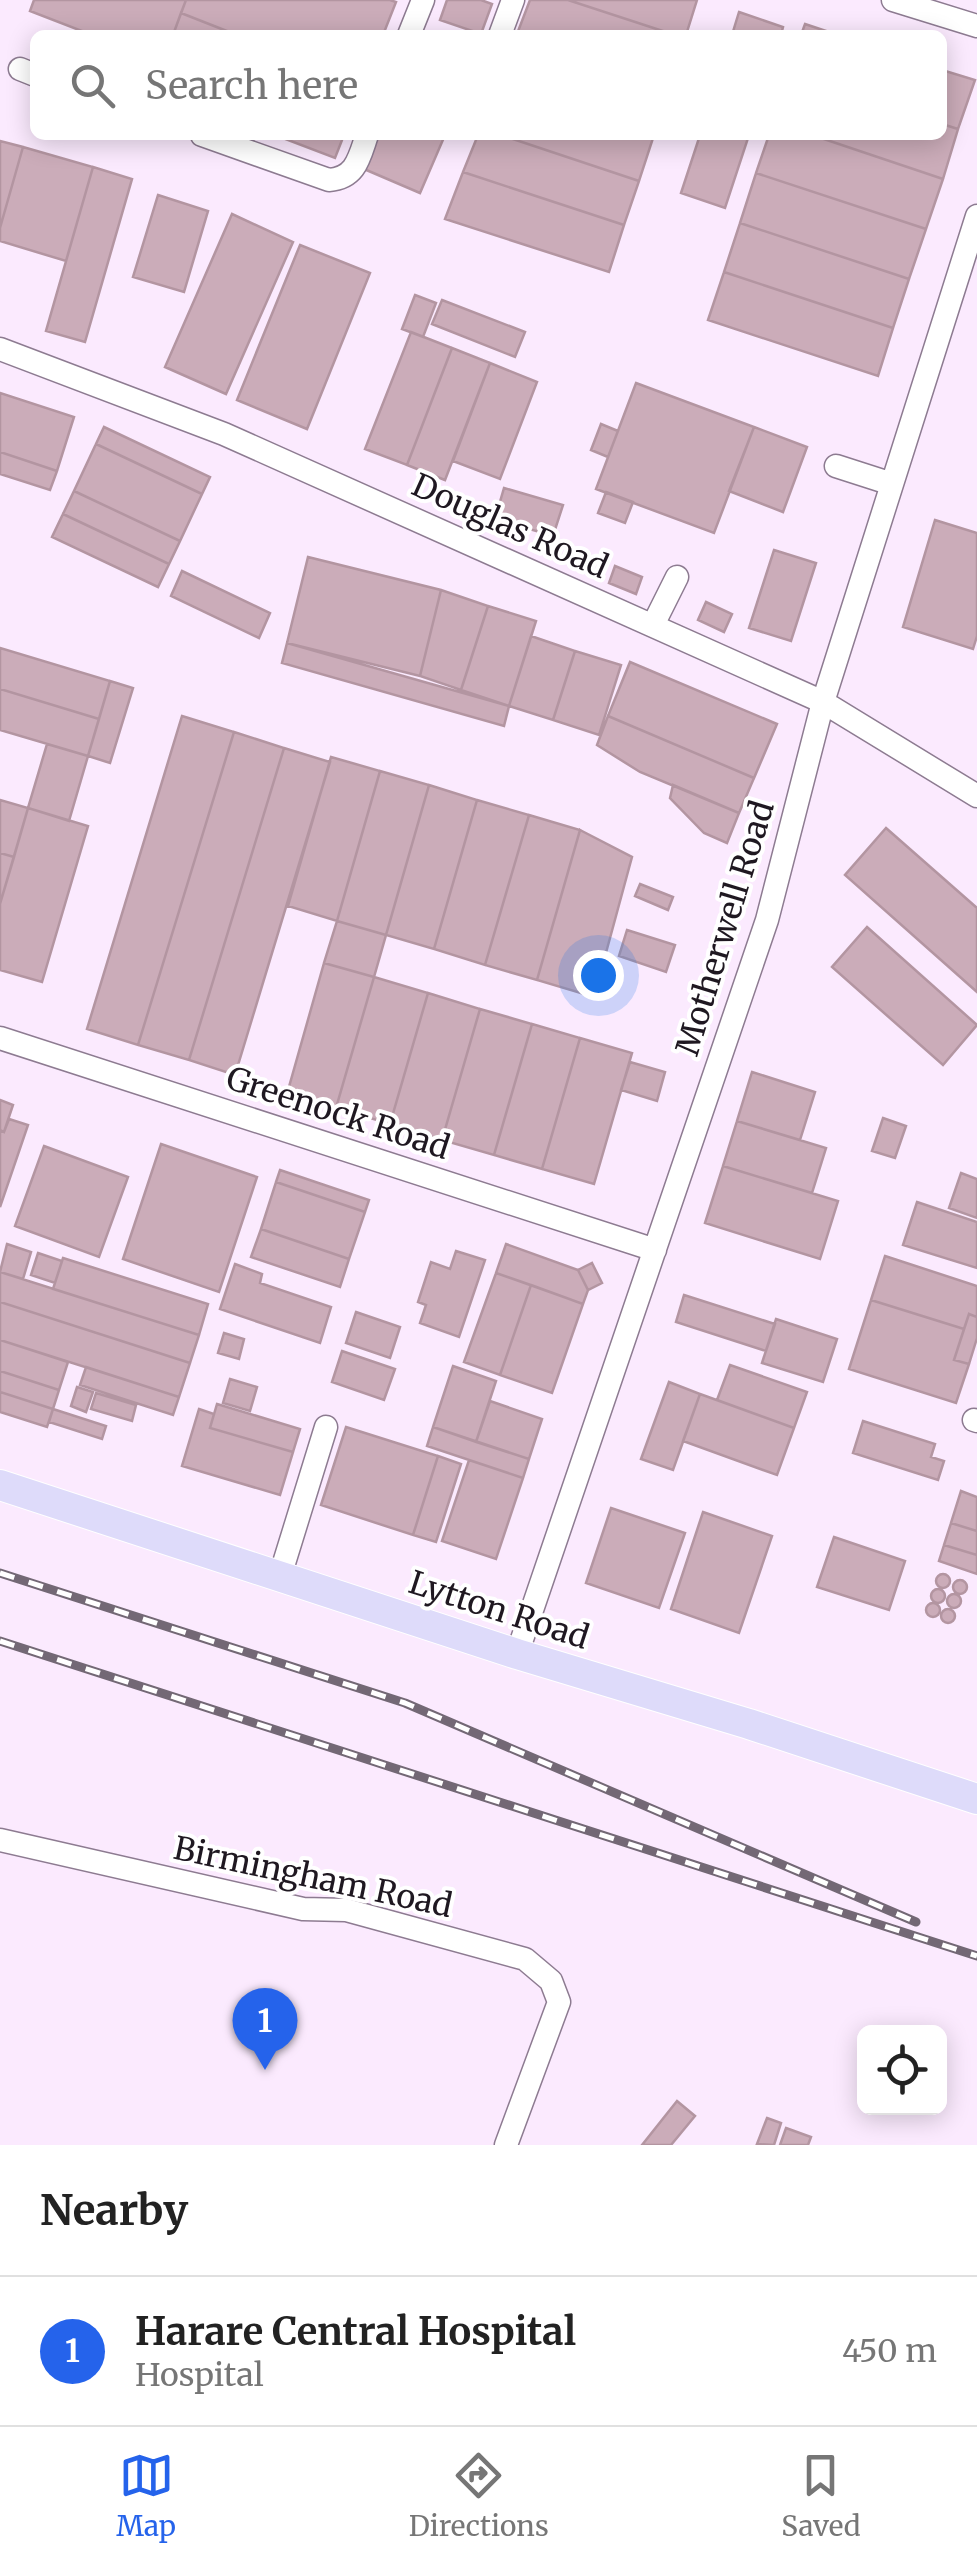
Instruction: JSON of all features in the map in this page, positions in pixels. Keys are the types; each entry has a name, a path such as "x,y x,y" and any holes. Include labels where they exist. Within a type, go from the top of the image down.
{"main road":[{"name":"Lytton Road","path":"0,1485 977,1799"}],"street":[{"path":"412,30 423,0"},
{"path":"502,30 513,0"},
{"path":"893,0 977,26"},
{"path":"216,140 329,180 350,174 365,140"},
{"name":"Motherwell Road","path":"517,1654 767,920 823,702 977,216"},
{"name":"Douglas Road","path":"0,349 224,434 823,702 977,796"},
{"path":"836,466 892,484"},
{"path":"653,625 676,578"},
{"name":"Greenock Road","path":"0,1038 655,1250"},
{"path":"280,1576 326,1428"},
{"name":"Birmingham Road","path":"0,1840 304,1909 346,1910 525,1959 551,1982 558,2002 506,2145"}],"building":[{"path":"34,0 186,0 175,30 79,30 30,11"},
{"path":"186,0 396,2 385,30 224,30 181,13"},
{"path":"447,0 481,0 492,4 482,30 469,30 440,20"},
{"path":"530,0 568,0 660,30 519,30"},
{"path":"568,0 697,0 688,30 660,30"},
{"path":"739,12 783,27 782,30 734,30"},
{"path":"181,13 224,30 175,30"},
{"path":"947,72 975,80 958,129 947,126"},
{"path":"947,126 958,129 943,179 827,140 947,140"},
{"path":"288,140 342,140 335,158"},
{"path":"377,140 443,140 420,193 364,169"},
{"path":"476,140 516,140 639,181 624,225 463,172"},
{"path":"516,140 652,140 639,181"},
{"path":"698,140 747,140 725,208 681,193"},
{"path":"767,140 827,140 943,179 926,229 756,173"},
{"path":"0,141 23,147 0,228"},
{"path":"23,147 93,167 66,261 0,241 0,228"},
{"path":"93,167 132,179 85,342 46,331"},
{"path":"463,172 624,225 609,272 445,219"},
{"path":"756,173 926,229 909,279 740,223"},
{"path":"158,195 208,211 184,292 133,277"},
{"path":"232,214 293,242 226,394 165,367"},
{"path":"740,223 909,279 893,328 724,272"},
{"path":"300,245 370,273 307,429 237,400"},
{"path":"724,272 893,328 878,376 708,320"},
{"path":"415,295 436,303 423,337 402,329"},
{"path":"442,300 525,332 515,357 432,324"},
{"path":"411,332 452,348 407,465 365,449"},
{"path":"452,348 490,363 445,480 407,465"},
{"path":"490,363 537,382 500,479 453,461"},
{"path":"636,383 754,427 714,533 596,489"},
{"path":"0,393 74,417 57,471 0,452"},
{"path":"601,424 618,431 608,457 591,450"},
{"path":"104,427 210,477 202,494 96,444"},
{"path":"754,427 807,447 783,512 729,491"},
{"path":"96,444 202,494 180,541 74,491"},
{"path":"0,452 57,471 50,490 0,474"},
{"path":"504,488 563,505 553,536 495,519"},
{"path":"74,491 180,541 169,564 63,514"},
{"path":"606,492 633,502 625,523 598,513"},
{"path":"63,514 169,564 158,587 52,537"},
{"path":"935,520 977,533 977,636 973,649 903,627"},
{"path":"774,550 816,563 791,641 749,628"},
{"path":"308,557 441,590 420,676 287,643"},
{"path":"615,566 642,577 636,594 609,583"},
{"path":"182,571 270,613 259,638 171,596"},
{"path":"441,590 488,606 461,690 420,676"},
{"path":"706,602 732,614 724,632 698,620"},
{"path":"488,606 536,621 509,706 461,690"},
{"path":"531,636 575,651 553,720 509,706"},
{"path":"287,643 509,706 504,726 282,663"},
{"path":"0,648 110,681 99,719 0,689"},
{"path":"575,651 621,665 599,735 553,720"},
{"path":"630,662 777,724 754,778 608,716"},
{"path":"110,681 133,688 110,763 88,756"},
{"path":"0,689 99,719 88,756 0,730"},
{"path":"182,716 234,732 138,1045 87,1029"},
{"path":"608,716 754,778 739,813 640,772 597,745"},
{"path":"234,732 284,748 189,1060 138,1045"},
{"path":"47,744 88,756 69,821 28,808"},
{"path":"284,748 330,762 235,1075 189,1060"},
{"path":"331,757 380,771 337,921 288,906"},
{"path":"380,771 429,785 386,935 337,921"},
{"path":"429,785 477,800 434,949 386,935"},
{"path":"673,785 739,813 727,843 704,833 670,798"},
{"path":"0,800 28,808 14,857 0,853"},
{"path":"477,800 529,815 485,965 434,949"},
{"path":"28,808 88,826 42,982 0,970 0,904"},
{"path":"529,815 580,830 537,980 485,965"},
{"path":"886,828 977,908 977,992 845,875"},
{"path":"580,830 632,857 594,997 537,980"},
{"path":"0,853 14,857 0,904"},
{"path":"640,884 673,897 668,910 635,896"},
{"path":"337,921 386,935 374,977 324,963"},
{"path":"867,927 977,1025 943,1065 832,967"},
{"path":"627,930 675,945 666,972 619,956"},
{"path":"324,963 374,977 336,1108 287,1094"},
{"path":"374,977 428,993 390,1124 336,1108"},
{"path":"428,993 480,1009 442,1140 390,1124"},
{"path":"480,1009 532,1024 494,1155 442,1140"},
{"path":"532,1024 580,1038 542,1169 494,1155"},
{"path":"580,1038 632,1053 594,1184 542,1169"},
{"path":"630,1062 665,1072 657,1101 621,1090"},
{"path":"752,1072 815,1092 800,1140 737,1121"},
{"path":"0,1100 13,1105 4,1132 0,1130"},
{"path":"883,1118 906,1126 895,1158 872,1151"},
{"path":"9,1119 28,1125 0,1207 0,1130 4,1132"},
{"path":"737,1121 826,1148 812,1193 723,1166"},
{"path":"161,1144 257,1177 219,1292 123,1259"},
{"path":"44,1146 128,1177 99,1257 15,1226"},
{"path":"723,1166 838,1201 820,1259 705,1223"},
{"path":"280,1170 369,1200 365,1212 276,1182"},
{"path":"961,1173 977,1179 977,1218 949,1208"},
{"path":"276,1182 365,1212 349,1259 261,1229"},
{"path":"917,1202 977,1222 977,1268 903,1245"},
{"path":"261,1229 349,1259 340,1287 251,1257"},
{"path":"7,1244 31,1252 23,1279 0,1272"},
{"path":"506,1244 578,1270 588,1290 583,1304 496,1273"},
{"path":"456,1251 485,1260 459,1337 420,1323 426,1305 418,1302 431,1262 450,1269"},
{"path":"38,1253 62,1261 55,1283 31,1275"},
{"path":"885,1256 977,1286 977,1317 969,1314 964,1329 871,1300"},
{"path":"63,1258 208,1304 199,1335 53,1289"},
{"path":"592,1263 602,1283 588,1290 578,1270"},
{"path":"235,1264 262,1274 260,1283 331,1307 320,1343 220,1309"},
{"path":"0,1272 199,1335 190,1363 0,1302"},
{"path":"496,1273 531,1285 500,1375 464,1362"},
{"path":"531,1285 583,1304 552,1393 500,1375"},
{"path":"684,1295 775,1324 766,1351 676,1322"},
{"path":"871,1300 964,1329 954,1360 969,1364 956,1403 849,1369"},
{"path":"0,1302 190,1363 179,1397 0,1340"},
{"path":"356,1312 400,1327 390,1358 346,1343"},
{"path":"969,1314 977,1317 977,1338 969,1364 954,1360"},
{"path":"776,1319 837,1339 823,1382 762,1363"},
{"path":"224,1333 244,1339 239,1359 218,1353"},
{"path":"0,1340 68,1362 59,1390 0,1371"},
{"path":"342,1351 395,1369 384,1400 332,1382"},
{"path":"730,1365 807,1392 794,1428 717,1400"},
{"path":"453,1366 496,1381 476,1442 433,1427"},
{"path":"86,1367 179,1397 173,1415 80,1385"},
{"path":"0,1371 59,1390 53,1409 0,1392"},
{"path":"230,1379 257,1387 250,1411 223,1403"},
{"path":"669,1382 700,1394 673,1470 641,1459"},
{"path":"77,1387 93,1392 86,1412 71,1406"},
{"path":"0,1392 53,1409 47,1427 0,1412"},
{"path":"96,1393 136,1405 132,1421 91,1409"},
{"path":"700,1394 794,1428 777,1475 683,1441"},
{"path":"490,1401 542,1419 529,1459 476,1442"},
{"path":"217,1404 300,1429 293,1452 210,1428"},
{"path":"53,1409 106,1426 102,1439 49,1422"},
{"path":"199,1409 214,1414 210,1428 293,1452 280,1495 182,1466"},
{"path":"863,1421 935,1444 931,1457 944,1461 938,1480 853,1453"},
{"path":"346,1427 438,1456 413,1535 321,1505"},
{"path":"433,1427 529,1459 523,1478 427,1446"},
{"path":"438,1456 461,1464 436,1542 413,1535"},
{"path":"469,1460 523,1478 496,1559 442,1541"},
{"path":"961,1491 977,1497 977,1531 951,1523"},
{"path":"611,1508 685,1533 659,1608 586,1583"},
{"path":"703,1512 772,1536 739,1633 671,1609"},
{"path":"951,1523 977,1531 977,1555 944,1545"},
{"path":"834,1537 905,1561 889,1610 817,1587"},
{"path":"944,1545 977,1555 977,1574 939,1561"},
{"path":"943,1574 950,1581 943,1588 936,1581"},
{"path":"960,1580 967,1587 960,1594 953,1587"},
{"path":"938,1589 945,1596 938,1603 931,1596"},
{"path":"954,1594 961,1601 954,1608 947,1601"},
{"path":"933,1603 940,1610 933,1617 926,1610"},
{"path":"948,1609 955,1616 948,1623 941,1616"},
{"path":"677,2101 695,2116 671,2145 642,2145"},
{"path":"767,2118 781,2123 774,2145 757,2144"},
{"path":"786,2128 811,2137 808,2145 780,2145"}],"railway":[{"path":"0,1573 405,1703 916,1922"},
{"path":"0,1641 977,1956"}],"place":[{"name":"Harare Central Hospital","path":"265,2070"}]}
